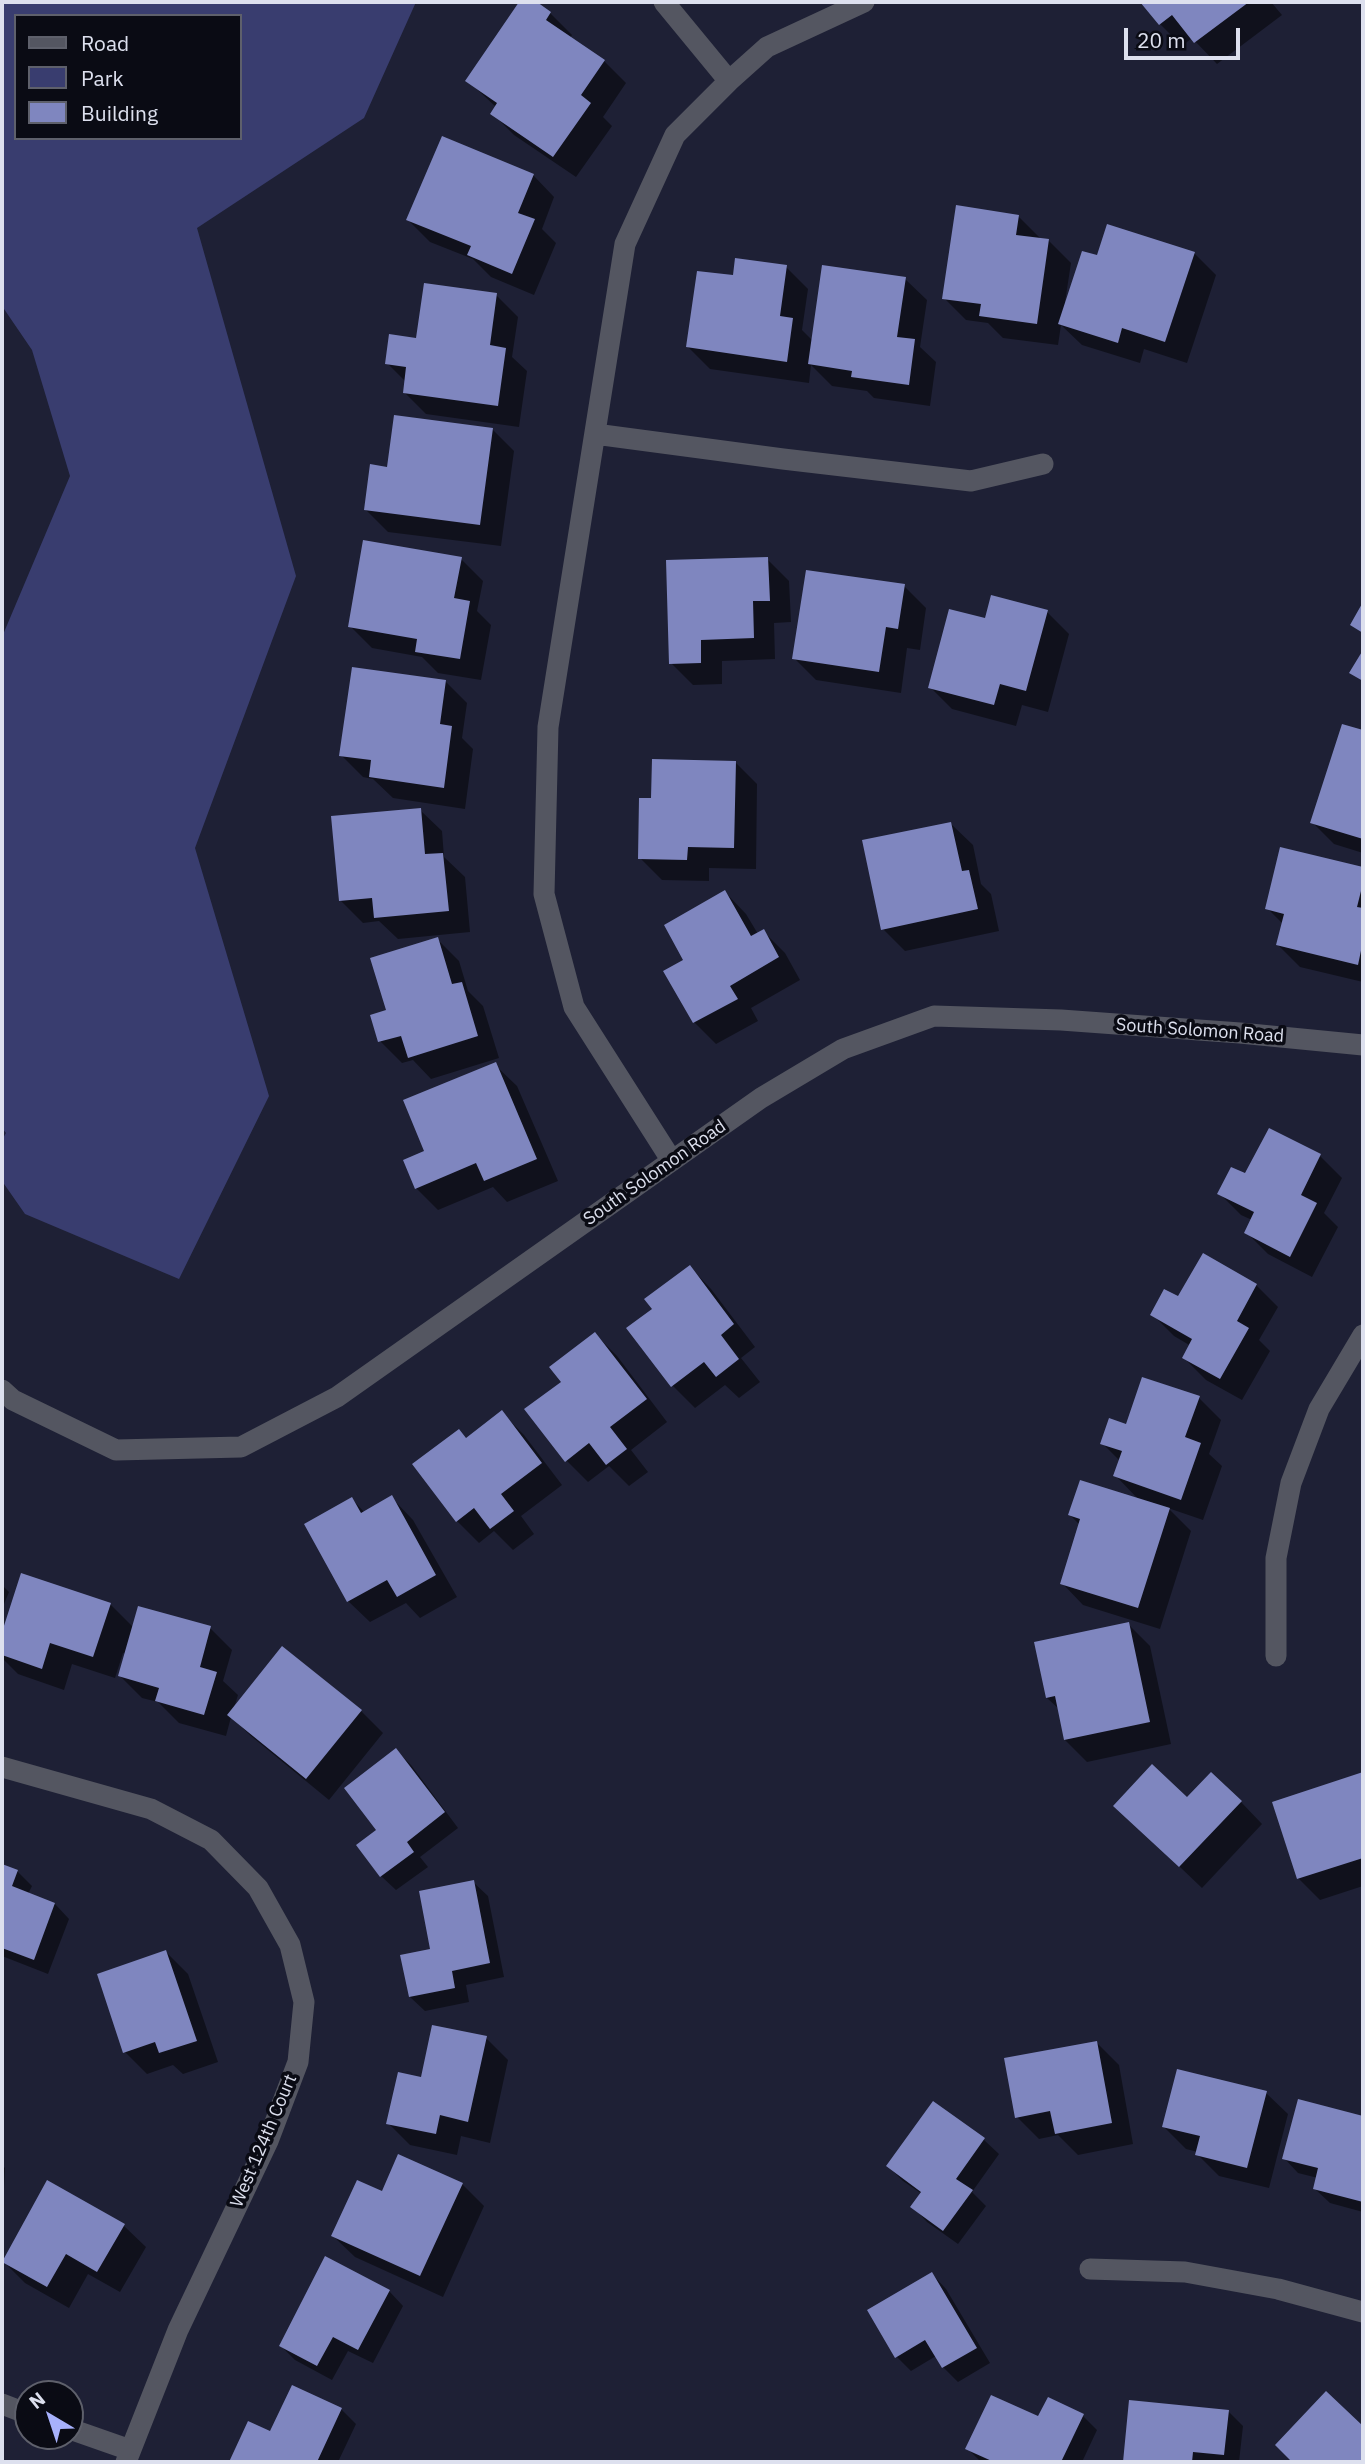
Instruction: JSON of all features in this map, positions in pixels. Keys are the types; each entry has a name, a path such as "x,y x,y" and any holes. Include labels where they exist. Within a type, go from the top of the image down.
{"street":[{"path":"664,2 729,81"},
{"path":"672,1161 574,1007 544,894 548,727 625,244 675,135 767,47 864,2"},
{"path":"595,434 971,481 1043,464"},
{"name":"South Solomon Road","path":"2,1390 13,1400 116,1450 241,1447 337,1397 761,1098 843,1049 934,1016 1061,1020 1363,1045"},
{"path":"1276,1656 1276,1558 1291,1483 1319,1409 1363,1335"},
{"name":"West 124th Court","path":"2,1768 150,1809 211,1840 258,1888 290,1945 304,2002 298,2062 268,2141 178,2330 128,2456"},
{"path":"1090,2269 1185,2272 1278,2289 1363,2312"},
{"path":"84,2436 128,2456"}],"green space":[{"path":"2,2 416,2 364,118 197,228 296,576 195,848 269,1096 179,1279 25,1214 2,1181 2,637 70,476 32,350 2,306"}],"building":[{"path":"519,2 537,2 551,12 546,20 605,60 581,95 591,103 553,157 490,114 497,103 465,81"},
{"path":"1140,2 1249,2 1194,43 1172,15 1159,25"},
{"path":"442,136 534,174 518,213 535,219 512,274 467,255 471,246 406,220"},
{"path":"956,205 1019,215 1016,235 1049,239 1037,324 979,316 981,304 942,299"},
{"path":"1107,224 1195,252 1165,342 1122,328 1118,343 1058,324 1082,251 1097,255"},
{"path":"735,258 787,265 780,316 793,318 787,362 686,347 697,271 733,275"},
{"path":"822,265 906,277 897,337 915,339 909,385 851,377 852,371 808,364"},
{"path":"424,283 497,293 490,345 506,348 498,406 403,393 406,367 385,364 389,334 416,338"},
{"path":"394,415 493,428 480,525 364,510 370,464 387,467"},
{"path":"363,540 462,557 454,598 470,601 460,659 415,652 417,639 348,627"},
{"path":"768,557 770,601 753,601 754,638 701,640 701,663 669,664 666,560"},
{"path":"806,570 905,584 898,629 886,627 879,672 792,659"},
{"path":"991,595 1048,610 1026,691 1000,684 994,705 928,688 949,609 985,618"},
{"path":"1363,602 1363,633 1350,625"},
{"path":"1363,650 1363,681 1349,673"},
{"path":"352,667 446,680 440,724 452,726 444,788 369,777 371,760 339,756"},
{"path":"1342,724 1363,730 1363,839 1310,823"},
{"path":"652,759 736,761 734,848 688,847 687,860 638,859 639,798 651,798"},
{"path":"421,808 425,854 443,853 449,911 374,918 372,898 339,901 331,816"},
{"path":"951,822 962,871 969,870 978,909 881,930 862,840"},
{"path":"1280,847 1363,867 1363,883 1357,907 1363,908 1363,941 1358,965 1276,945 1284,914 1265,909"},
{"path":"725,890 751,936 764,929 779,957 730,986 738,999 693,1023 663,971 683,960 664,925"},
{"path":"438,937 452,984 462,982 478,1036 408,1058 401,1036 378,1042 370,1015 386,1010 370,958"},
{"path":"496,1062 537,1159 484,1181 476,1163 415,1189 403,1160 424,1151 403,1100"},
{"path":"1269,1128 1321,1154 1301,1195 1317,1203 1290,1257 1244,1233 1254,1212 1217,1194 1231,1167 1245,1173"},
{"path":"1203,1253 1257,1284 1237,1321 1249,1328 1220,1379 1182,1358 1192,1339 1150,1315 1164,1289 1178,1296"},
{"path":"690,1265 734,1324 721,1335 739,1359 716,1377 704,1362 671,1387 626,1328 652,1309 644,1299"},
{"path":"595,1332 647,1399 610,1427 627,1449 606,1465 589,1443 565,1462 524,1409 561,1382 549,1367"},
{"path":"1142,1377 1200,1396 1185,1437 1201,1443 1181,1500 1113,1476 1122,1451 1100,1444 1109,1418 1126,1424"},
{"path":"502,1410 542,1463 501,1494 514,1511 490,1529 474,1508 456,1522 412,1464 459,1429 466,1438"},
{"path":"1080,1480 1170,1508 1138,1608 1060,1584 1080,1519 1068,1515"},
{"path":"392,1495 436,1575 397,1597 387,1580 347,1602 304,1524 352,1497 361,1513"},
{"path":"21,1573 111,1603 93,1657 50,1643 42,1669 2,1655 2,1632"},
{"path":"138,1606 211,1626 200,1667 217,1672 204,1715 155,1701 159,1688 118,1676"},
{"path":"1129,1622 1150,1722 1064,1740 1055,1696 1046,1698 1034,1642"},
{"path":"282,1646 362,1710 306,1779 227,1715"},
{"path":"396,1748 445,1812 407,1842 414,1852 380,1877 356,1845 376,1830 344,1788"},
{"path":"1152,1764 1187,1797 1211,1772 1242,1801 1179,1867 1113,1806"},
{"path":"1363,1772 1363,1858 1297,1879 1272,1802"},
{"path":"2,1864 18,1870 12,1886 55,1903 34,1960 2,1948"},
{"path":"474,1880 490,1963 452,1971 455,1988 409,1997 400,1955 430,1949 419,1891"},
{"path":"166,1950 197,2041 159,2053 155,2042 123,2053 97,1974"},
{"path":"432,2025 487,2036 468,2122 440,2115 436,2134 386,2124 398,2072 421,2077"},
{"path":"1097,2041 1112,2123 1055,2134 1050,2111 1015,2118 1004,2058"},
{"path":"1177,2069 1267,2091 1247,2168 1195,2155 1200,2136 1162,2127"},
{"path":"1298,2099 1363,2116 1363,2202 1313,2189 1318,2168 1282,2159"},
{"path":"933,2101 985,2138 956,2179 973,2190 943,2231 910,2207 921,2192 886,2166"},
{"path":"398,2154 463,2183 420,2276 331,2236 357,2180 382,2191"},
{"path":"47,2180 125,2224 97,2272 66,2254 47,2287 2,2262"},
{"path":"325,2256 390,2290 358,2350 333,2337 317,2366 279,2346"},
{"path":"932,2272 977,2348 942,2368 925,2340 895,2358 867,2310"},
{"path":"292,2385 342,2408 317,2462 229,2462 248,2421 270,2431"},
{"path":"1326,2391 1363,2426 1363,2462 1292,2462 1275,2445"},
{"path":"991,2395 1038,2416 1048,2397 1084,2414 1061,2462 994,2462 965,2449"},
{"path":"1129,2400 1229,2410 1224,2455 1193,2452 1192,2462 1123,2462"}]}
